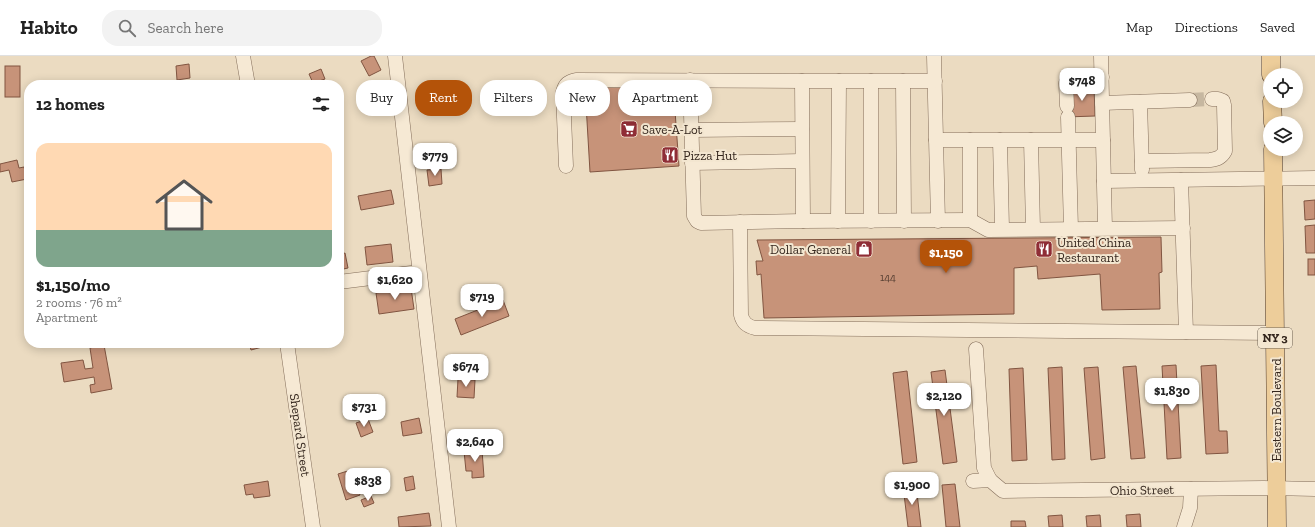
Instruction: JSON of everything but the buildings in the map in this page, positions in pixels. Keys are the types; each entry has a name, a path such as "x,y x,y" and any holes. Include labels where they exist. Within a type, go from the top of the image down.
{"main road":[{"path":"1271,56 1271,68"},
{"name":"Eastern Boulevard","path":"1273,156 1277,527"}],"street":[{"path":"243,56 247,80"},
{"path":"396,56 449,527"},
{"path":"934,56 938,220"},
{"path":"1101,56 1105,228"},
{"path":"1070,229 1066,83 1074,78 1102,77"},
{"path":"566,166 563,92 565,85 576,80 618,80"},
{"path":"712,80 935,81"},
{"path":"802,81 802,221"},
{"path":"838,221 839,81"},
{"path":"871,81 871,221"},
{"path":"903,81 904,221"},
{"path":"1142,161 1210,160 1217,159 1222,156 1225,151 1224,105 1223,101 1212,99"},
{"path":"1102,103 1190,100"},
{"path":"1140,102 1142,180"},
{"path":"691,116 694,216 697,221 701,223 970,220 988,230 1183,228"},
{"path":"691,130 802,129"},
{"path":"936,140 1068,140 1103,135"},
{"path":"970,140 970,220"},
{"path":"1000,140 1002,229"},
{"path":"1031,140 1033,229"},
{"path":"692,163 802,161"},
{"path":"1104,181 1315,178"},
{"path":"1181,180 1186,332"},
{"path":"740,222 741,315 743,321 748,326 755,328 1275,333"},
{"path":"344,281 420,272"},
{"name":"Shepard Street","path":"288,348 313,527"},
{"path":"973,481 990,480 984,468 976,349"},
{"name":"Ohio Street","path":"990,480 1003,491 1277,488 1315,489"},
{"path":"1184,527 1190,508 1190,489"}],"tunnel":[{"path":"1190,100 1212,99"}],"place":[{"name":"Save-A-Lot","path":"629,129"},
{"name":"Pizza Hut","path":"670,155"},
{"name":"Dollar General","path":"864,249"},
{"name":"United China Restaurant","path":"1044,249"}]}
